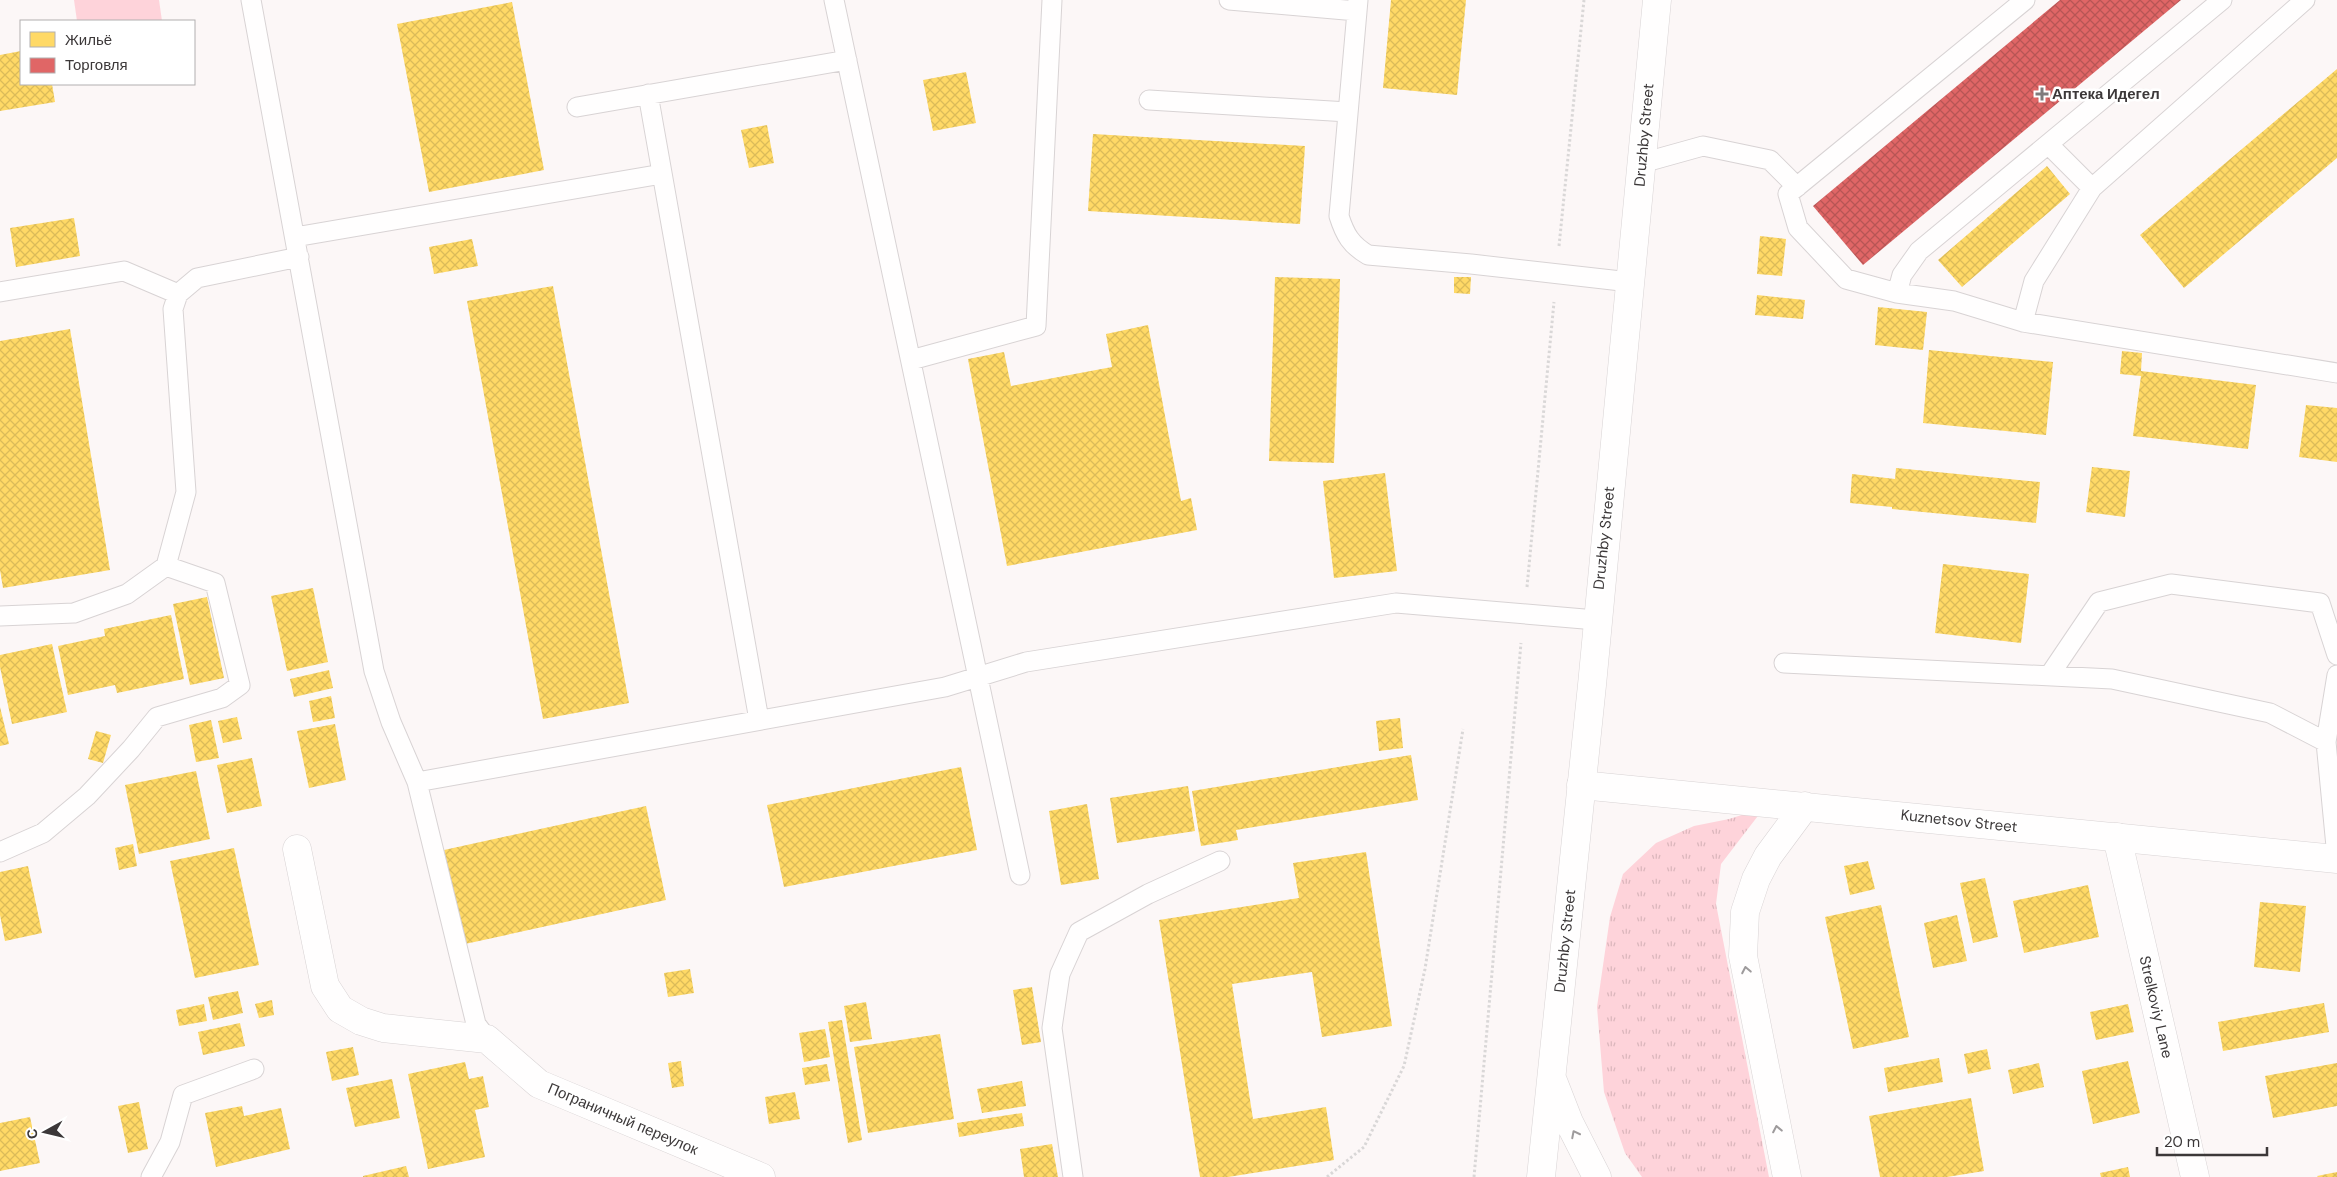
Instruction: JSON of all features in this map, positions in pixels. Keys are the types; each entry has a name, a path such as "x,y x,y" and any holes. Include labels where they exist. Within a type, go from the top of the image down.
{"street":[{"name":"Druzhby Street","path":"1540,1177 1581,785 1657,0"},
{"name":"Kuznetsov Street","path":"1581,785 2337,858"},
{"path":"1787,1177 1743,956 1745,912 1756,879 1768,856 1805,806"},
{"name":"Strelkoviy Lane","path":"2117,837 2195,1177"},
{"path":"297,849 325,986 340,1008 361,1021 383,1028 487,1038"},
{"name":"Пограничный переулок","path":"487,1038 539,1084 761,1177"},
{"name":"Druzhby Street","path":"1550,1076 1569,1122 1597,1177"}],"lane":[{"path":"251,0 374,671 391,722 417,782 476,1024 487,1038"},
{"path":"834,0 1020,875"},
{"path":"911,360 1036,326 1052,0"},
{"path":"1229,0 1357,6 1339,216 1344,234 1354,247 1368,256 1470,264 1630,282"},
{"path":"2025,0 1788,194 1798,228 1846,279 1897,293 1954,301 2023,322 2337,373"},
{"path":"1897,293 1902,275 1919,251 2222,0"},
{"path":"2023,322 2034,281 2092,188 2305,0"},
{"path":"577,106 847,60"},
{"path":"648,94 759,720"},
{"path":"1149,100 1348,112"},
{"path":"2049,145 2092,188"},
{"path":"1642,163 1702,146 1770,160 1796,187"},
{"path":"295,237 662,174"},
{"path":"0,616 74,613 127,594 166,566 186,492 173,310 178,294 197,278 299,258"},
{"path":"0,292 124,271 178,294"},
{"path":"0,852 43,833 87,796 131,749 157,717 222,698 240,685 215,583 166,566"},
{"path":"2049,676 2098,602 2170,584 2320,603 2337,655"},
{"path":"417,782 945,687 1026,662 1396,603 1596,620"},
{"path":"1784,663 2112,679 2270,713 2326,742"},
{"path":"2337,675 2326,742 2337,858"},
{"path":"1073,1177 1052,1028 1060,974 1079,932 1148,894 1220,862"},
{"path":"151,1177 170,1142 183,1095 254,1069"}],"path":[{"path":"1327,1177 1364,1147 1404,1066 1425,969 1463,729"}],"green space":[{"path":"74,0 159,0 162,20 77,20"},
{"path":"1764,808 1721,864 1716,904 1769,1177 1642,1177 1625,1153 1604,1092 1597,1007 1610,917 1623,874 1656,843 1694,826 1729,819"}],"building: Жильё":[{"path":"1391,0 1466,0 1457,95 1383,88"},
{"path":"512,2 544,170 429,192 397,24"},
{"path":"20,51 20,85 52,85 55,102 0,111 0,55"},
{"path":"2337,69 2337,158 2184,288 2140,235"},
{"path":"966,72 976,123 933,131 923,80"},
{"path":"767,125 774,163 749,168 741,130"},
{"path":"1093,134 1305,146 1300,224 1088,211"},
{"path":"2047,166 2070,194 1962,287 1938,260"},
{"path":"74,218 80,256 16,267 10,228"},
{"path":"1760,236 1786,239 1782,276 1757,274"},
{"path":"472,239 478,266 434,274 429,247"},
{"path":"1275,277 1340,279 1334,463 1269,461"},
{"path":"1454,277 1471,277 1470,294 1454,293"},
{"path":"553,286 629,703 543,719 467,301"},
{"path":"1757,295 1805,300 1803,319 1755,315"},
{"path":"1878,307 1927,312 1923,350 1875,345"},
{"path":"1148,325 1181,501 1191,498 1197,530 1007,566 968,359 1004,352 1011,386 1112,367 1106,334"},
{"path":"70,329 110,570 3,588 0,570 0,341"},
{"path":"1929,350 2053,362 2046,435 1923,423"},
{"path":"2122,351 2142,353 2141,371 2256,385 2248,449 2133,436 2141,376 2120,374"},
{"path":"2306,405 2337,408 2337,462 2299,457"},
{"path":"2092,467 2130,471 2125,517 2086,512"},
{"path":"1896,468 2040,482 2036,523 1850,503 1852,474 1895,479"},
{"path":"1385,473 1397,571 1334,578 1323,481"},
{"path":"1943,564 2029,574 2021,643 1935,633"},
{"path":"313,588 328,662 287,671 271,596"},
{"path":"207,597 224,678 190,685 173,604"},
{"path":"171,615 184,679 117,693 115,685 68,695 58,646 105,636 104,629"},
{"path":"52,644 67,712 12,724 0,667 0,655"},
{"path":"329,670 333,688 294,697 290,679"},
{"path":"331,696 335,718 313,722 309,701"},
{"path":"0,707 9,744 0,746"},
{"path":"237,717 242,739 223,743 218,721"},
{"path":"1400,718 1403,748 1379,751 1376,721"},
{"path":"211,720 219,758 196,762 189,725"},
{"path":"335,724 346,780 309,788 297,731"},
{"path":"96,731 111,735 103,763 88,759"},
{"path":"1411,755 1418,800 1236,830 1238,840 1201,846 1192,791"},
{"path":"252,758 262,806 227,813 217,765"},
{"path":"961,767 977,850 784,887 767,805"},
{"path":"196,771 210,839 139,854 125,785"},
{"path":"1188,786 1195,831 1117,843 1110,798"},
{"path":"1087,804 1099,879 1061,885 1049,811"},
{"path":"646,806 666,900 465,944 444,850"},
{"path":"133,844 137,866 119,870 115,848"},
{"path":"234,848 259,965 195,978 170,861"},
{"path":"1366,852 1392,1026 1322,1037 1312,972 1232,984 1253,1119 1326,1107 1334,1160 1228,1177 1200,1177 1159,920 1299,898 1293,863"},
{"path":"1868,861 1875,889 1850,895 1844,866"},
{"path":"28,866 42,933 5,941 0,915 0,872"},
{"path":"1985,878 1998,937 1973,943 1960,883"},
{"path":"2088,885 2099,937 2024,953 2013,901"},
{"path":"2260,902 2306,906 2300,972 2254,967"},
{"path":"1881,905 1909,1037 1853,1049 1825,917"},
{"path":"1957,915 1967,961 1933,968 1924,923"},
{"path":"690,969 694,993 668,997 664,973"},
{"path":"1032,987 1041,1042 1022,1045 1013,990"},
{"path":"238,991 243,1013 213,1020 208,997"},
{"path":"272,1000 274,1015 259,1018 255,1004"},
{"path":"866,1002 872,1039 850,1042 844,1006"},
{"path":"2324,1003 2329,1032 2223,1051 2218,1022"},
{"path":"204,1004 207,1021 179,1026 176,1010"},
{"path":"2128,1004 2134,1032 2096,1040 2090,1012"},
{"path":"842,1020 862,1140 848,1143 828,1022"},
{"path":"240,1023 245,1046 203,1055 198,1032"},
{"path":"825,1029 830,1057 804,1062 799,1033"},
{"path":"940,1034 954,1119 868,1133 854,1047"},
{"path":"353,1047 359,1075 332,1081 326,1052"},
{"path":"1987,1049 1991,1069 1968,1074 1964,1054"},
{"path":"1939,1058 1943,1082 1888,1092 1884,1068"},
{"path":"681,1061 684,1086 672,1088 668,1063"},
{"path":"2128,1061 2140,1113 2093,1124 2082,1071"},
{"path":"465,1062 469,1079 483,1076 489,1107 475,1110 485,1157 428,1169 408,1074"},
{"path":"2039,1063 2044,1087 2013,1094 2008,1070"},
{"path":"2337,1063 2337,1106 2273,1118 2265,1076"},
{"path":"827,1064 830,1081 805,1085 802,1068"},
{"path":"392,1079 400,1118 355,1127 346,1088"},
{"path":"1022,1081 1026,1106 982,1113 977,1089"},
{"path":"795,1092 800,1119 769,1124 765,1097"},
{"path":"1971,1098 1984,1171 1947,1177 1880,1177 1869,1116"},
{"path":"139,1102 148,1149 128,1153 118,1106"},
{"path":"242,1106 244,1116 281,1108 290,1149 216,1167 205,1113"},
{"path":"1022,1113 1024,1126 959,1137 957,1123"},
{"path":"30,1117 40,1163 0,1171 0,1123"},
{"path":"1052,1144 1058,1177 1024,1177 1020,1149"},
{"path":"406,1166 409,1177 363,1177 363,1176"},
{"path":"2128,1167 2130,1177 2101,1177 2100,1173"},
{"path":"2337,1172 2337,1177 2317,1176"}],"building: Торговля":[{"path":"2060,0 2181,0 1863,265 1813,206"}],"place":[{"name":"Аптека Идегел","path":"2042,94"}]}
